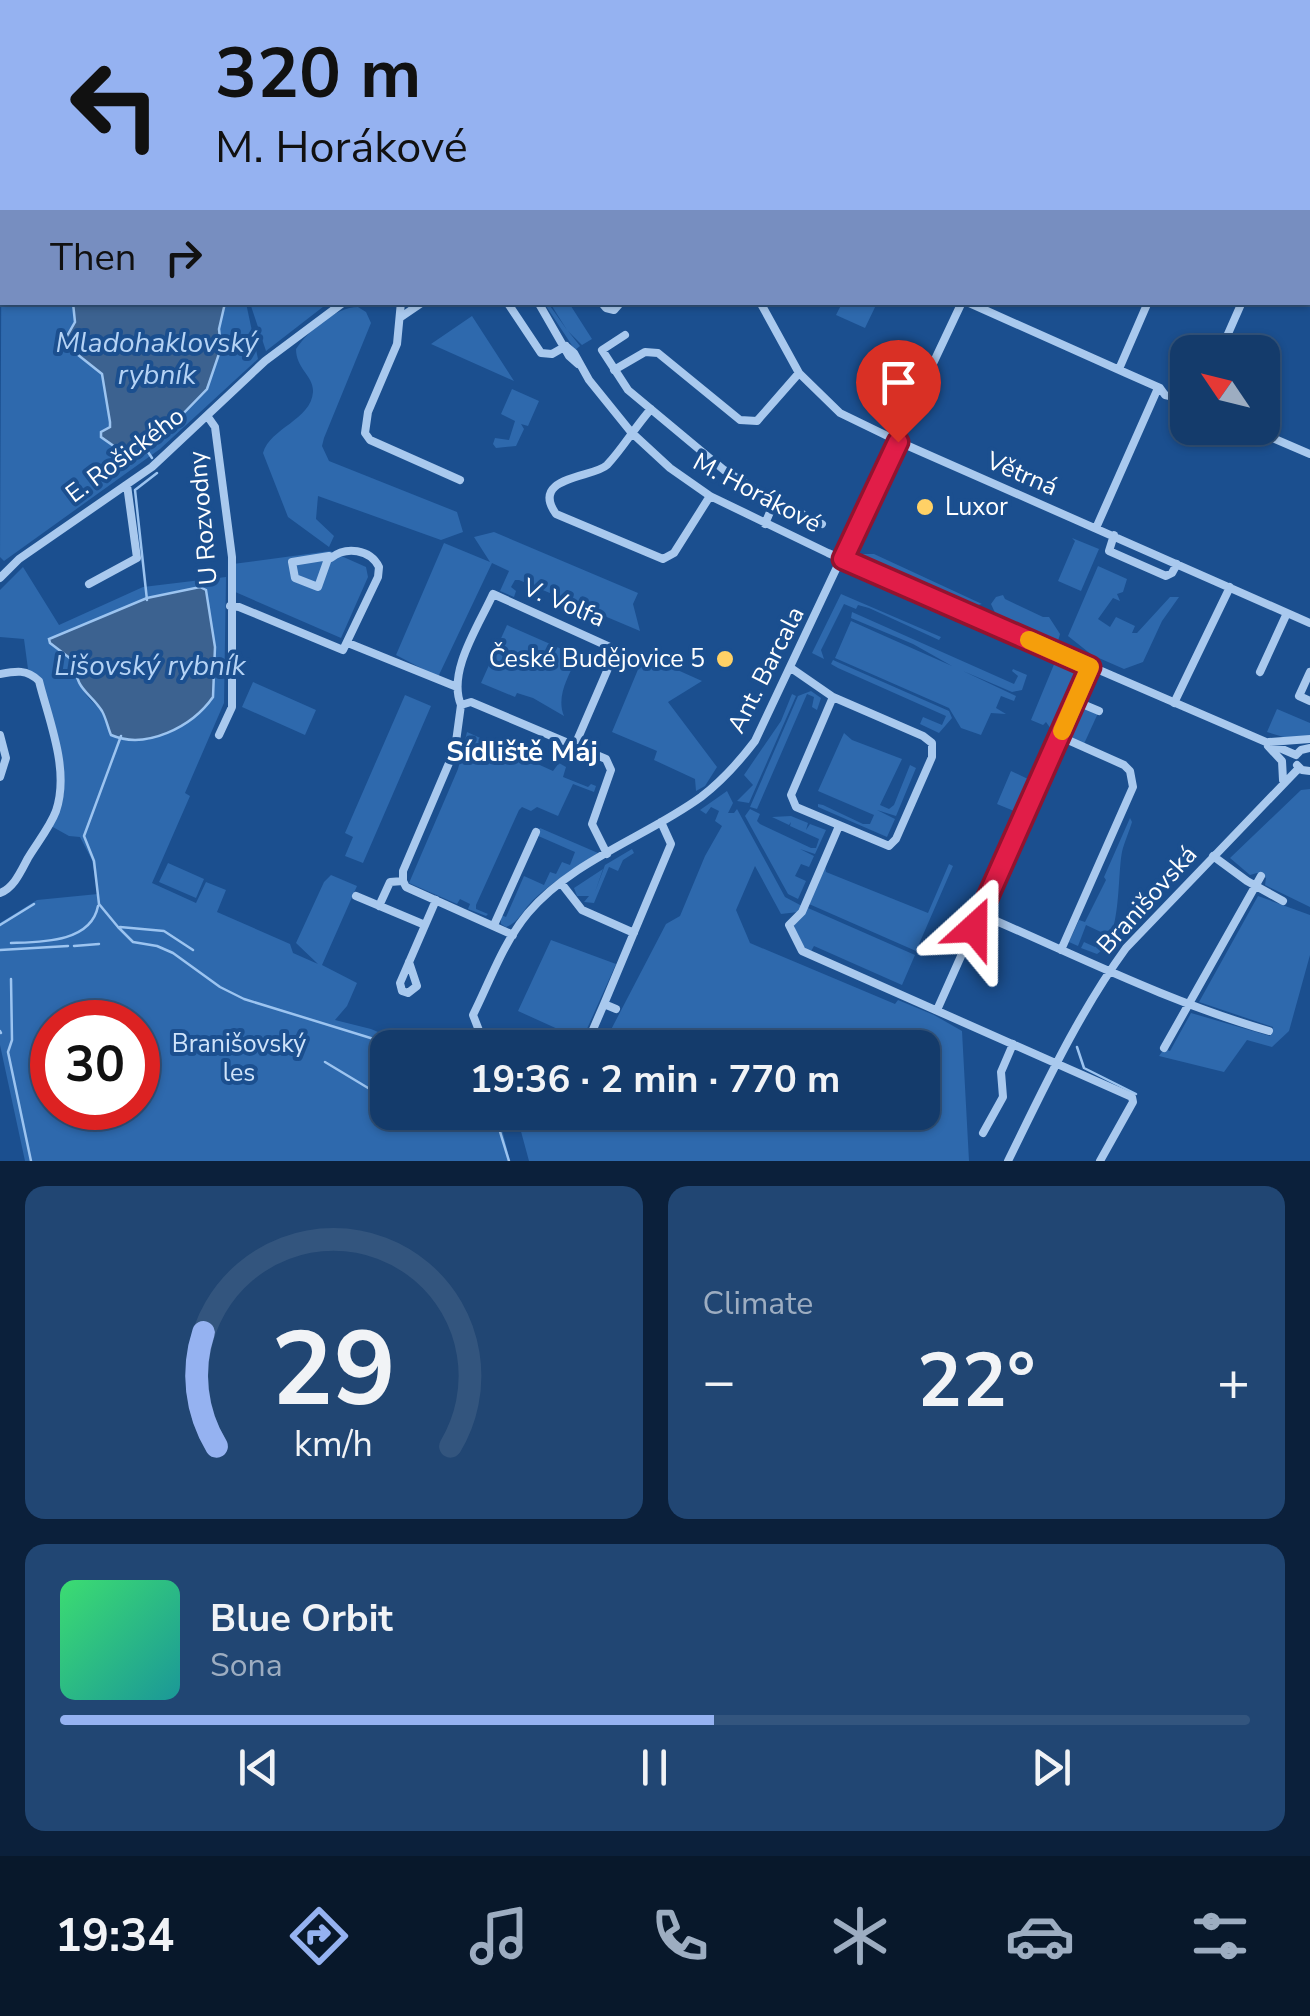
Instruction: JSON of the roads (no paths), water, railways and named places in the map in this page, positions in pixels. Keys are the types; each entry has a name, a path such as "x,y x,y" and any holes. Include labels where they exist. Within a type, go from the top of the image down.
{"street":[{"name":"E. Rošického","path":"0,578 19,559 173,450 265,361 340,305"},
{"path":"401,305 397,344 368,412 365,433 370,440 460,480"},
{"path":"401,317 419,305"},
{"path":"509,305 541,353 552,354 566,346"},
{"name":"M. Horákové","path":"540,305 574,352 578,364 631,432 670,468 710,496 843,559 1296,756"},
{"name":"Větrná","path":"762,305 799,373 840,413 1310,623"},
{"name":"Ant. Barcala","path":"480,1030 473,1015 512,935 527,914 561,883 698,799 740,760 764,725 963,305"},
{"path":"971,305 1170,392"},
{"path":"1118,369 1147,305"},
{"path":"1227,335 1241,305"},
{"path":"625,334 602,350 628,390 724,470 822,524"},
{"path":"614,370 644,352 658,353 748,423 757,421 799,373"},
{"path":"1096,528 1159,388"},
{"path":"651,409 606,466 560,483 552,495 556,514 656,558 669,558 710,496"},
{"name":"U Rozvodny","path":"208,417 215,427 232,557 232,708 219,735"},
{"path":"1280,441 1310,454"},
{"path":"89,584 136,558 127,484"},
{"path":"765,524 775,500"},
{"name":"Větrná","path":"1114,535 1108,550 1166,576 1177,564"},
{"path":"230,606 343,650 379,566 373,558 342,550 330,558 292,562 296,578 318,587 330,558"},
{"path":"1141,565 1147,550"},
{"path":"1174,703 1230,587"},
{"name":"V. Volfa","path":"457,687 461,668 493,594 609,644 613,657 575,745"},
{"path":"1260,672 1286,613"},
{"path":"348,642 457,687 461,705 455,749 403,871 403,881 406,887 512,935"},
{"path":"937,1010 1090,667"},
{"path":"791,668 833,697 924,736 932,744 934,750 896,839 889,846 796,807 790,795 833,697"},
{"path":"0,674 18,670 39,681 58,754 59,789 56,811 16,879 7,891 0,893"},
{"path":"1310,672 1300,696 1310,701"},
{"path":"1075,701 1099,711"},
{"path":"461,705 471,702 606,759 611,770 592,824 607,854"},
{"path":"0,735 6,758 0,777"},
{"path":"1059,736 1124,765 1132,775 1134,787 1062,950"},
{"path":"1265,743 1310,739"},
{"path":"1265,743 1282,761 1285,775 1281,787"},
{"path":"1310,748 1296,756 1299,768 1310,771"},
{"name":"Branišovská","path":"1008,1161 1056,1064 1108,973 1149,921 1299,768"},
{"path":"593,1030 671,844 661,822"},
{"path":"790,928 802,912 839,826"},
{"path":"494,924 536,832"},
{"path":"1213,856 1283,901"},
{"path":"1166,1044 1262,876"},
{"path":"379,906 390,882 403,881"},
{"path":"561,883 582,910 634,933"},
{"path":"356,896 425,926"},
{"path":"409,962 436,900"},
{"path":"785,913 802,952 1132,1097 1133,1102 1100,1161"},
{"path":"980,914 1108,973 1129,977 1190,1005 1268,1031"},
{"path":"604,1004 616,1009"},
{"path":"983,1133 1003,1097 1001,1072 1014,1044"}],"water":[{"name":"Mladohaklovský rybník","path":"73,305 225,305 219,329 221,348 207,389 146,452 118,449 101,437 101,432 110,427 102,374 63,343 75,322"},
{"name":"Lišovský rybník","path":"200,587 206,590 215,647 213,697 193,718 167,733 139,740 111,735 102,711 80,685 75,662 49,639 147,598"}],"waterway":[{"path":"146,449 152,458"},
{"path":"147,600 135,490 157,473"},
{"path":"121,736 84,836 94,861 99,904 133,942 173,953 244,999 370,1038"},
{"path":"0,925 34,904"},
{"path":"11,943 49,941 75,934 86,927 98,906"},
{"path":"120,927 164,931 193,950"},
{"path":"74,946 99,944"},
{"path":"0,950 68,946"},
{"path":"11,979 12,1040 8,1052 31,1161"},
{"path":"1077,1047 1084,1068 1136,1094"},
{"path":"325,1062 370,1089"},
{"path":"500,1130 509,1161"}],"place":[{"name":"Luxor","path":"925,507"},
{"name":"České Budějovice 5","path":"725,659"}],"district":[{"name":"Sídliště Máj","path":"522,752"}],"park label":[{"name":"Branišovský les","path":"239,1058"}]}
